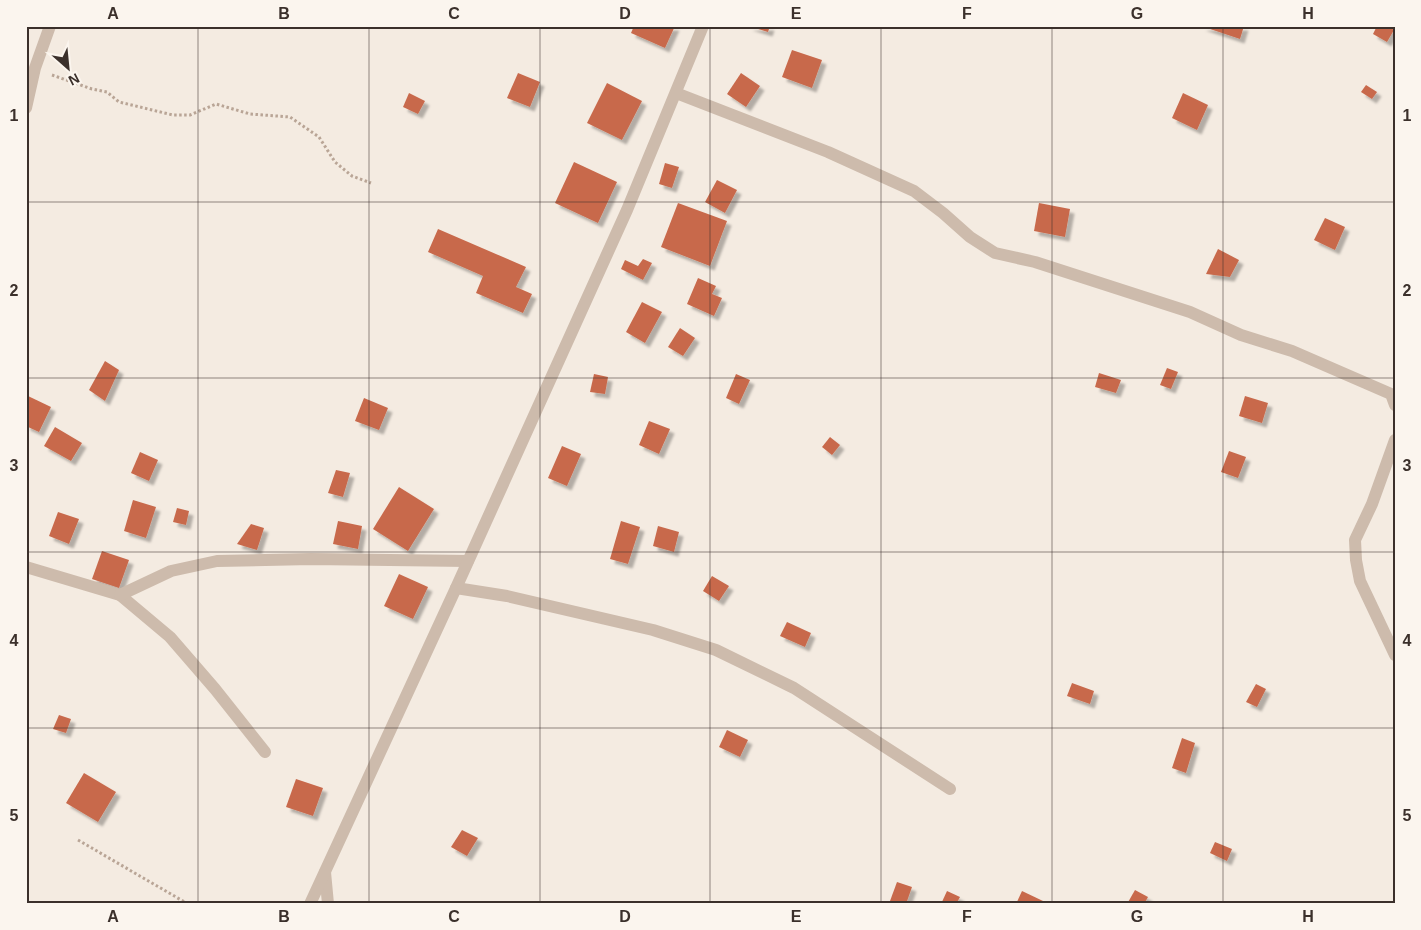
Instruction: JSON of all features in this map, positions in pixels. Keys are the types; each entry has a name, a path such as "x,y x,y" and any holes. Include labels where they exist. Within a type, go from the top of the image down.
{"street":[{"path":"26,108 36,68 50,26"},
{"path":"310,904 628,210 703,26"},
{"path":"676,93 828,152 914,191 970,237 995,253 1035,262 1143,296 1190,312 1241,335 1292,350 1391,394 1395,405"},
{"path":"1395,440 1372,504 1355,540 1360,581 1395,655"},
{"path":"120,595 171,571 217,561 311,559 468,561"},
{"path":"26,568 120,595 170,637 215,689 265,752"},
{"path":"456,588 507,596 653,630 716,650 794,688 950,789"},
{"path":"324,872 328,904"}],"path":[{"path":"36,68 92,89 107,92 119,102 173,115 190,115 216,104 250,114 290,117 319,137 335,162 352,176 370,183"},
{"path":"78,840 188,904"}],"building":[{"path":"634,26 675,26 665,48 631,33"},
{"path":"748,26 770,26 768,32"},
{"path":"1201,26 1244,26 1240,39"},
{"path":"1377,26 1388,26 1394,30 1387,42 1373,34"},
{"path":"792,50 822,60 812,88 782,77"},
{"path":"518,73 540,82 530,107 507,98"},
{"path":"741,73 760,86 746,107 727,94"},
{"path":"607,83 642,101 622,140 587,123"},
{"path":"1366,85 1377,92 1372,99 1361,92"},
{"path":"409,93 425,101 418,114 403,107"},
{"path":"1183,93 1208,105 1197,130 1172,118"},
{"path":"574,162 617,182 598,223 555,203"},
{"path":"665,163 679,167 672,188 659,184"},
{"path":"717,180 737,190 725,213 705,202"},
{"path":"678,203 727,221 710,266 661,247"},
{"path":"1039,203 1070,209 1065,237 1034,231"},
{"path":"1325,218 1345,227 1335,250 1314,240"},
{"path":"438,229 526,267 516,287 532,294 523,313 476,293 483,276 428,252"},
{"path":"1218,249 1239,260 1230,277 1206,274"},
{"path":"643,259 652,263 643,280 621,269 625,260 638,266"},
{"path":"698,278 716,286 712,294 722,298 714,316 687,304"},
{"path":"642,302 662,312 645,343 626,332"},
{"path":"680,328 695,338 683,356 668,347"},
{"path":"105,361 119,370 105,401 89,390"},
{"path":"1167,368 1178,372 1171,389 1160,385"},
{"path":"1099,373 1121,380 1116,393 1095,387"},
{"path":"594,374 608,377 605,394 590,392"},
{"path":"736,374 750,380 739,404 726,398"},
{"path":"28,396 51,407 39,432 26,426 26,400"},
{"path":"1245,396 1268,403 1262,423 1239,416"},
{"path":"364,398 388,408 379,430 355,421"},
{"path":"649,421 670,429 659,454 639,445"},
{"path":"55,427 82,443 71,461 44,446"},
{"path":"830,437 840,445 832,455 822,447"},
{"path":"562,446 581,454 567,486 548,478"},
{"path":"1229,451 1246,457 1238,478 1221,472"},
{"path":"140,452 158,460 149,481 131,473"},
{"path":"336,470 350,473 343,497 328,493"},
{"path":"399,487 434,509 408,551 373,529"},
{"path":"133,500 156,507 146,538 124,531"},
{"path":"177,508 189,511 186,525 173,522"},
{"path":"58,512 79,519 69,544 49,536"},
{"path":"338,521 362,526 358,549 333,544"},
{"path":"621,521 640,527 628,564 610,559"},
{"path":"251,524 264,528 257,550 237,544"},
{"path":"658,526 679,532 674,552 653,546"},
{"path":"102,551 129,560 119,588 92,579"},
{"path":"399,574 428,587 413,619 384,606"},
{"path":"712,576 729,586 719,601 703,591"},
{"path":"787,622 811,633 805,647 780,636"},
{"path":"1072,683 1094,691 1090,704 1067,696"},
{"path":"1256,684 1266,689 1257,707 1246,702"},
{"path":"59,715 71,719 66,733 53,729"},
{"path":"727,730 748,740 740,757 719,747"},
{"path":"1182,738 1195,743 1186,773 1172,768"},
{"path":"84,773 116,792 98,822 66,803"},
{"path":"296,779 323,788 313,816 286,807"},
{"path":"462,830 478,838 467,856 451,847"},
{"path":"1215,842 1232,849 1227,861 1210,853"},
{"path":"897,882 912,887 906,904 890,901"},
{"path":"1135,890 1148,897 1144,904 1127,904"},
{"path":"947,891 960,897 956,904 941,904"},
{"path":"1022,891 1043,901 1041,904 1016,904"}]}
